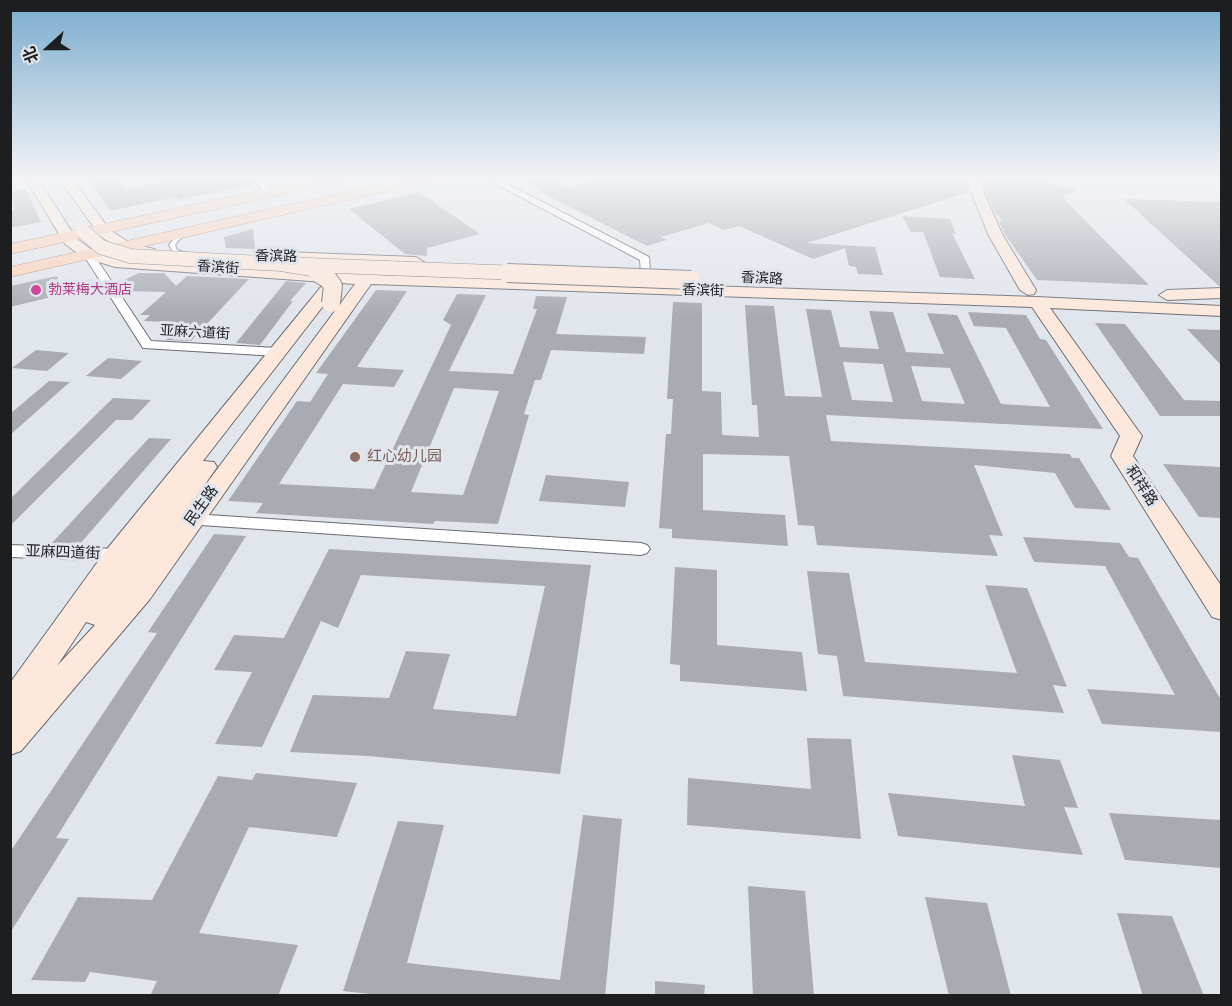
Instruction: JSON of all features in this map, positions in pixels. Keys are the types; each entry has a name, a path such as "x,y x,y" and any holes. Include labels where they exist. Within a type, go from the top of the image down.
{"main road":[{"path":"61,223 76,245"},
{"path":"78,223 88,238 101,247 130,256 691,280 855,284"},
{"path":"97,223 111,237 153,253 190,261"},
{"path":"111,237 161,223"},
{"path":"10,264 76,245 172,223"},
{"path":"111,237 183,223"},
{"path":"111,237 181,234 230,223"},
{"path":"990,223 1032,296"},
{"path":"10,254 76,245"},
{"path":"10,272 76,245"},
{"path":"10,249 76,245 115,262 190,261"},
{"name":"香滨路","path":"190,261 373,270 645,272 1032,296 1221,293"},
{"name":"香滨街","path":"190,261 338,276 373,270 1032,296 1221,311"},
{"path":"15,735 102,604 331,303 333,286 328,279 311,269 280,264"},
{"name":"民生路","path":"15,735 140,592 373,270"},
{"path":"10,706 35,675 116,555 338,276"},
{"path":"1156,295 1221,301"},
{"name":"和祥路","path":"1032,296 1131,436 1122,456 1221,610"}],"street":[{"path":"575,223 645,259 645,272"},
{"name":"亚麻六道街","path":"76,245 147,345 277,352"},
{"path":"192,520 641,549"},
{"name":"亚麻四道街","path":"10,551 116,555"}],"lane":[{"path":"181,234 173,242 173,248 190,261"}],"building":[{"path":"10,223 36,223 10,228"},
{"path":"366,223 464,223 480,234 427,248 427,256 405,254"},
{"path":"601,223 871,223 807,243 875,247 883,275 858,274 856,267 849,266 845,248 813,259 739,226 724,230 709,223 661,237 667,240 647,246"},
{"path":"906,223 952,223 956,234 952,233 975,279 940,277 923,232 911,232"},
{"path":"1000,223 1088,223 1149,285 1037,280 1004,233"},
{"path":"1150,223 1221,223 1221,286"},
{"path":"253,229 255,249 226,248 224,237"},
{"path":"139,273 164,273 176,286 187,276 249,279 191,341 166,340 183,323 144,321 150,315 140,315 166,292 121,291 116,284"},
{"name":"勃莱梅大酒店","path":"57,276 64,294 10,307 10,286"},
{"path":"286,281 306,283 290,301 293,301 260,345 236,343"},
{"path":"376,290 407,291 357,367 404,370 394,387 343,384 279,484 374,489 451,325 443,320 457,294 486,295 449,371 513,374 537,309 533,309 536,296 567,297 556,334 646,337 644,354 551,350 541,380 535,380 524,414 529,415 498,524 435,521 433,524 256,513 263,503 228,501 297,401 310,402 328,374 316,373","holes":["454,388 499,391 463,495 411,492"]},
{"path":"673,302 702,303 702,391 721,392 722,435 759,437 757,405 752,405 745,305 774,306 785,396 822,397 806,309 831,310 840,347 879,349 869,311 893,312 906,352 944,354 927,313 957,315 1001,404 1050,407 1006,328 974,326 968,312 1026,315 1040,339 1046,340 1103,429 826,415 831,441 1070,454 1072,458 1079,458 1111,510 1075,508 1055,473 974,465 1003,536 989,535 998,556 817,545 814,526 798,525 789,456 703,454 703,510 785,515 788,546 672,538 672,529 659,528 666,434 671,434 673,399 667,399","holes":["843,362 883,364 893,402 852,400","911,366 950,368 965,404 922,401"]},
{"path":"1095,323 1125,324 1184,400 1221,401 1221,416 1160,416"},
{"path":"1187,329 1221,330 1221,365"},
{"path":"36,350 69,353 47,371 12,368"},
{"path":"108,358 142,361 121,379 86,376"},
{"path":"49,381 70,382 10,435 10,414"},
{"path":"113,398 151,400 132,420 116,420 10,526 10,499"},
{"path":"149,438 171,439 79,545 51,544"},
{"path":"1163,464 1221,467 1221,518 1199,517"},
{"path":"546,475 629,482 625,507 539,501"},
{"path":"214,534 246,536 56,838 69,839 10,933 10,852 157,633 148,632"},
{"path":"1023,537 1120,543 1129,557 1138,558 1221,700 1221,732 1102,724 1087,689 1175,695 1105,566 1034,562"},
{"path":"329,549 591,565 560,774 368,756 290,752 313,695 389,698 406,651 450,654 433,709 516,716 545,586 361,575 338,628 321,621 262,747 215,744 252,672 214,670 234,635 284,638"},
{"path":"675,567 717,570 717,645 802,652 807,691 680,681 680,665 670,664"},
{"path":"807,571 849,573 865,662 1017,673 985,585 1027,588 1067,687 1053,685 1064,713 843,696 837,656 818,654"},
{"path":"807,738 851,739 861,839 687,825 688,778 811,789"},
{"path":"1012,755 1060,760 1078,808 1064,807 1083,855 898,836 888,793 1025,806"},
{"path":"256,773 357,783 337,837 249,827 199,933 298,945 278,996 150,996 157,981 90,972 85,982 31,980 78,897 152,900 218,776 252,780"},
{"path":"1109,813 1221,820 1221,868 1125,860"},
{"path":"583,815 622,819 605,996 388,996 343,991 398,821 444,825 407,963 560,980"},
{"path":"748,886 805,891 814,996 753,996"},
{"path":"925,897 987,903 1011,996 949,996"},
{"path":"1117,913 1172,916 1204,996 1143,996"},
{"path":"655,981 705,985 704,996 655,996"}],"place":[{"name":"勃莱梅大酒店","path":"36,290"},
{"name":"红心幼儿园","path":"355,457"}]}
